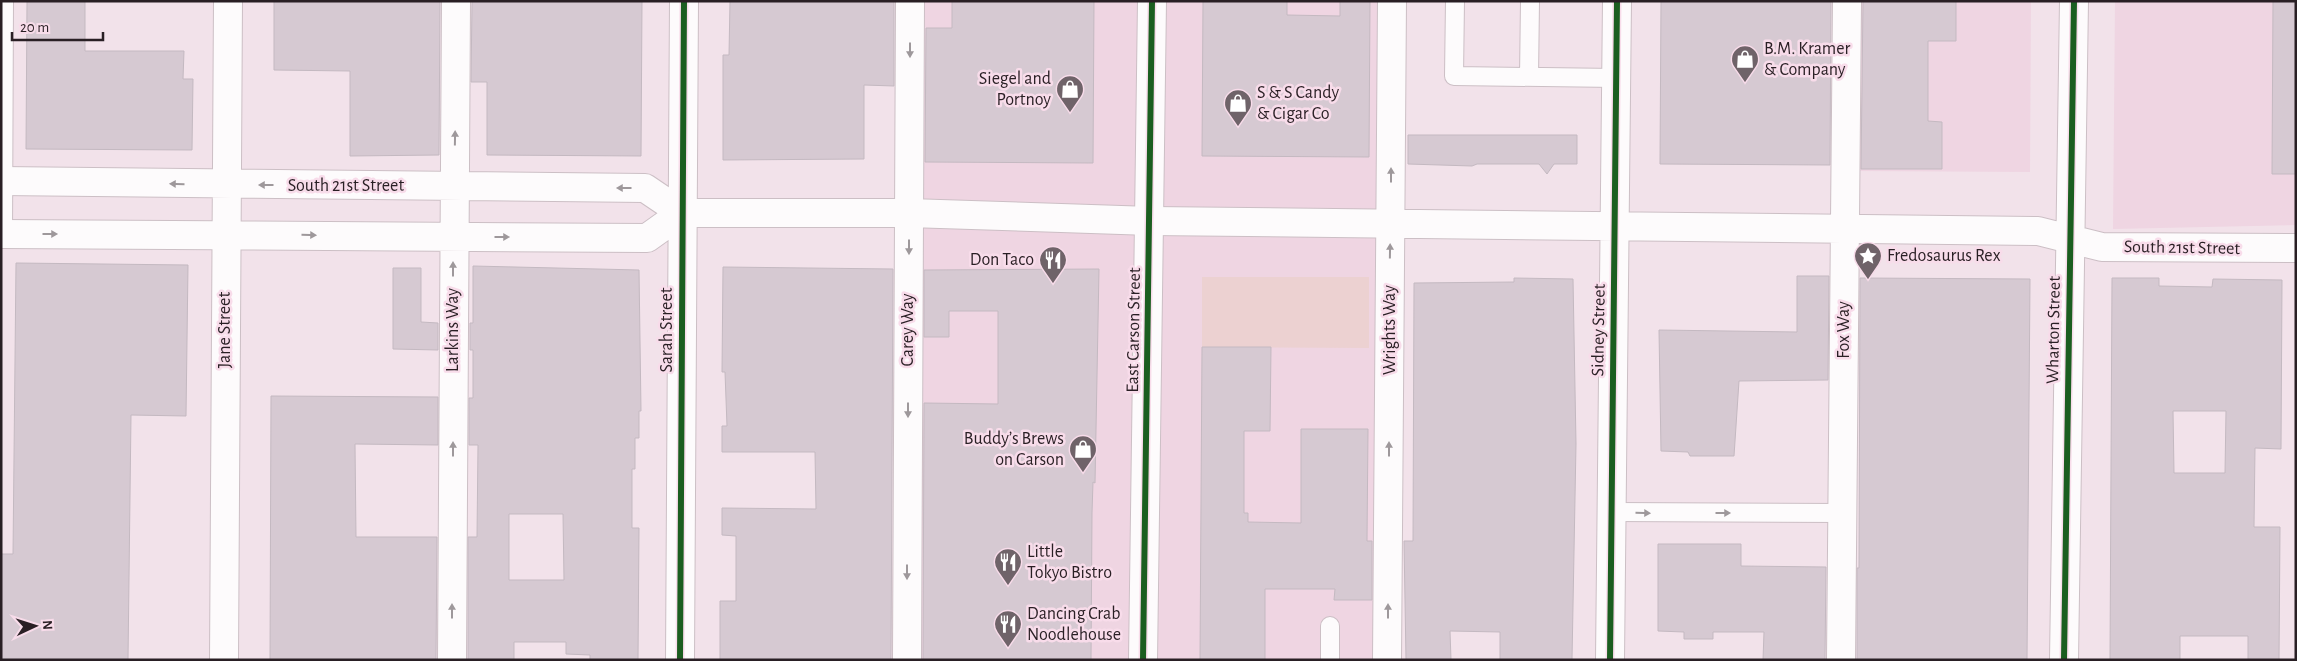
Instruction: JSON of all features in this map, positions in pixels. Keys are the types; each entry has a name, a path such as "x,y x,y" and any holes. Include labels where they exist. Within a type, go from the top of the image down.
{"street":[{"name":"Jane Street","path":"224,660 225,234 228,1"},
{"name":"Larkins Way","path":"452,660 453,237 456,1"},
{"name":"Sarah Street","path":"680,660 684,1"},
{"name":"Carey Way","path":"907,660 910,1"},
{"name":"East Carson Street","path":"1143,660 1151,221 1152,1"},
{"name":"Wrights Way","path":"1388,660 1392,1"},
{"name":"Sidney Street","path":"1610,660 1617,1"},
{"name":"Fox Way","path":"1841,660 1846,1"},
{"name":"Wharton Street","path":"2064,660 2074,1"},
{"name":"South 21st Street","path":"2,182 645,188 682,213 909,213 1151,221 2038,231 2102,247 2296,248"},
{"path":"2,234 647,238 682,213"}],"lane":[{"path":"2,234 4,1"},
{"path":"1455,1 1454,76 1616,78"},
{"path":"1529,77 1530,1"},
{"path":"1612,512 1842,513"},
{"path":"1330,626 1330,660"}],"shaded area":[{"path":"910,1 1384,1 1381,660 907,660"},
{"path":"1854,1 2031,1 2030,172 1853,171"},
{"path":"2115,1 2296,1 2296,225 2113,229"},
{"path":"1202,277 1369,277 1369,348 1202,347"}],"building":[{"path":"27,1 85,1 85,51 184,51 183,79 193,79 192,150 26,149"},
{"path":"274,1 440,1 439,155 350,156 350,71 274,70"},
{"path":"472,1 642,1 641,156 487,155 487,82 471,82"},
{"path":"730,1 894,1 894,86 864,85 864,159 723,160 723,55 729,55"},
{"path":"952,1 1094,1 1093,163 925,162 926,28 952,28"},
{"path":"1203,1 1287,1 1287,15 1340,16 1340,1 1370,1 1369,157 1202,156"},
{"name":"B.M. Kramer & Company","path":"1661,1 1831,1 1830,165 1660,164"},
{"path":"1863,1 1956,1 1956,41 1928,41 1928,121 1942,122 1942,169 1861,169"},
{"path":"2273,1 2296,1 2296,174 2272,174"},
{"path":"1408,135 1577,135 1577,164 1554,164 1547,174 1539,164 1477,164 1472,166 1408,164"},
{"path":"16,263 188,265 186,416 131,415 128,660 1,660 1,554 13,554"},
{"path":"473,266 639,270 641,411 639,411 639,438 635,438 635,469 632,469 632,528 639,528 638,660 590,660 590,655 566,654 566,642 514,642 514,660 468,660 468,537 477,537 478,445 469,445 469,398 473,398 473,350 470,350 470,323 473,323","holes":["509,514 563,514 564,580 509,580"]},
{"path":"723,267 893,269 891,660 720,660 720,601 736,601 736,536 722,535 722,508 816,509 815,452 722,452 722,426 727,426 725,372 722,372"},
{"path":"393,268 421,268 421,322 438,323 438,350 393,349"},
{"path":"1099,269 1095,483 1093,482 1092,513 1091,660 923,660 924,403 998,404 998,311 949,311 949,337 924,337 924,270"},
{"path":"1797,276 1829,276 1828,380 1739,381 1734,456 1690,456 1688,452 1661,451 1659,330 1797,332"},
{"path":"1514,278 1573,279 1576,444 1572,660 1500,660 1500,632 1450,631 1451,660 1406,660 1404,541 1413,541 1414,283 1514,282"},
{"path":"1860,278 2030,279 2027,660 1857,660"},
{"path":"2112,278 2159,278 2159,286 2212,287 2213,279 2282,280 2281,449 2255,448 2254,527 2280,527 2279,660 2248,660 2248,636 2180,636 2180,660 2110,660","holes":["2173,411 2226,411 2225,473 2174,473"]},
{"path":"1202,347 1271,347 1270,431 1244,431 1244,513 1248,513 1248,522 1301,523 1301,429 1368,429 1367,541 1372,541 1372,600 1334,600 1335,589 1265,589 1265,660 1200,660"},
{"path":"271,396 438,397 438,445 355,444 356,537 437,537 436,660 270,660"},
{"path":"1658,544 1741,544 1741,566 1826,567 1825,660 1763,660 1764,632 1713,632 1713,639 1684,639 1684,632 1658,631"}],"cycle path":[{"path":"680,660 684,1"},
{"path":"1143,660 1152,1"},
{"path":"1610,660 1617,1"},
{"path":"2064,660 2074,1"}],"place":[{"name":"B.M. Kramer & Company","path":"1745,83"},
{"name":"Siegel and Portnoy","path":"1070,113"},
{"name":"S & S Candy & Cigar Co","path":"1238,127"},
{"name":"Fredosaurus Rex","path":"1868,280"},
{"name":"Don Taco","path":"1053,284"},
{"name":"Buddy’s Brews on Carson","path":"1083,473"},
{"name":"Little Tokyo Bistro","path":"1008,586"},
{"name":"Dancing Crab Noodlehouse","path":"1008,648"}]}
